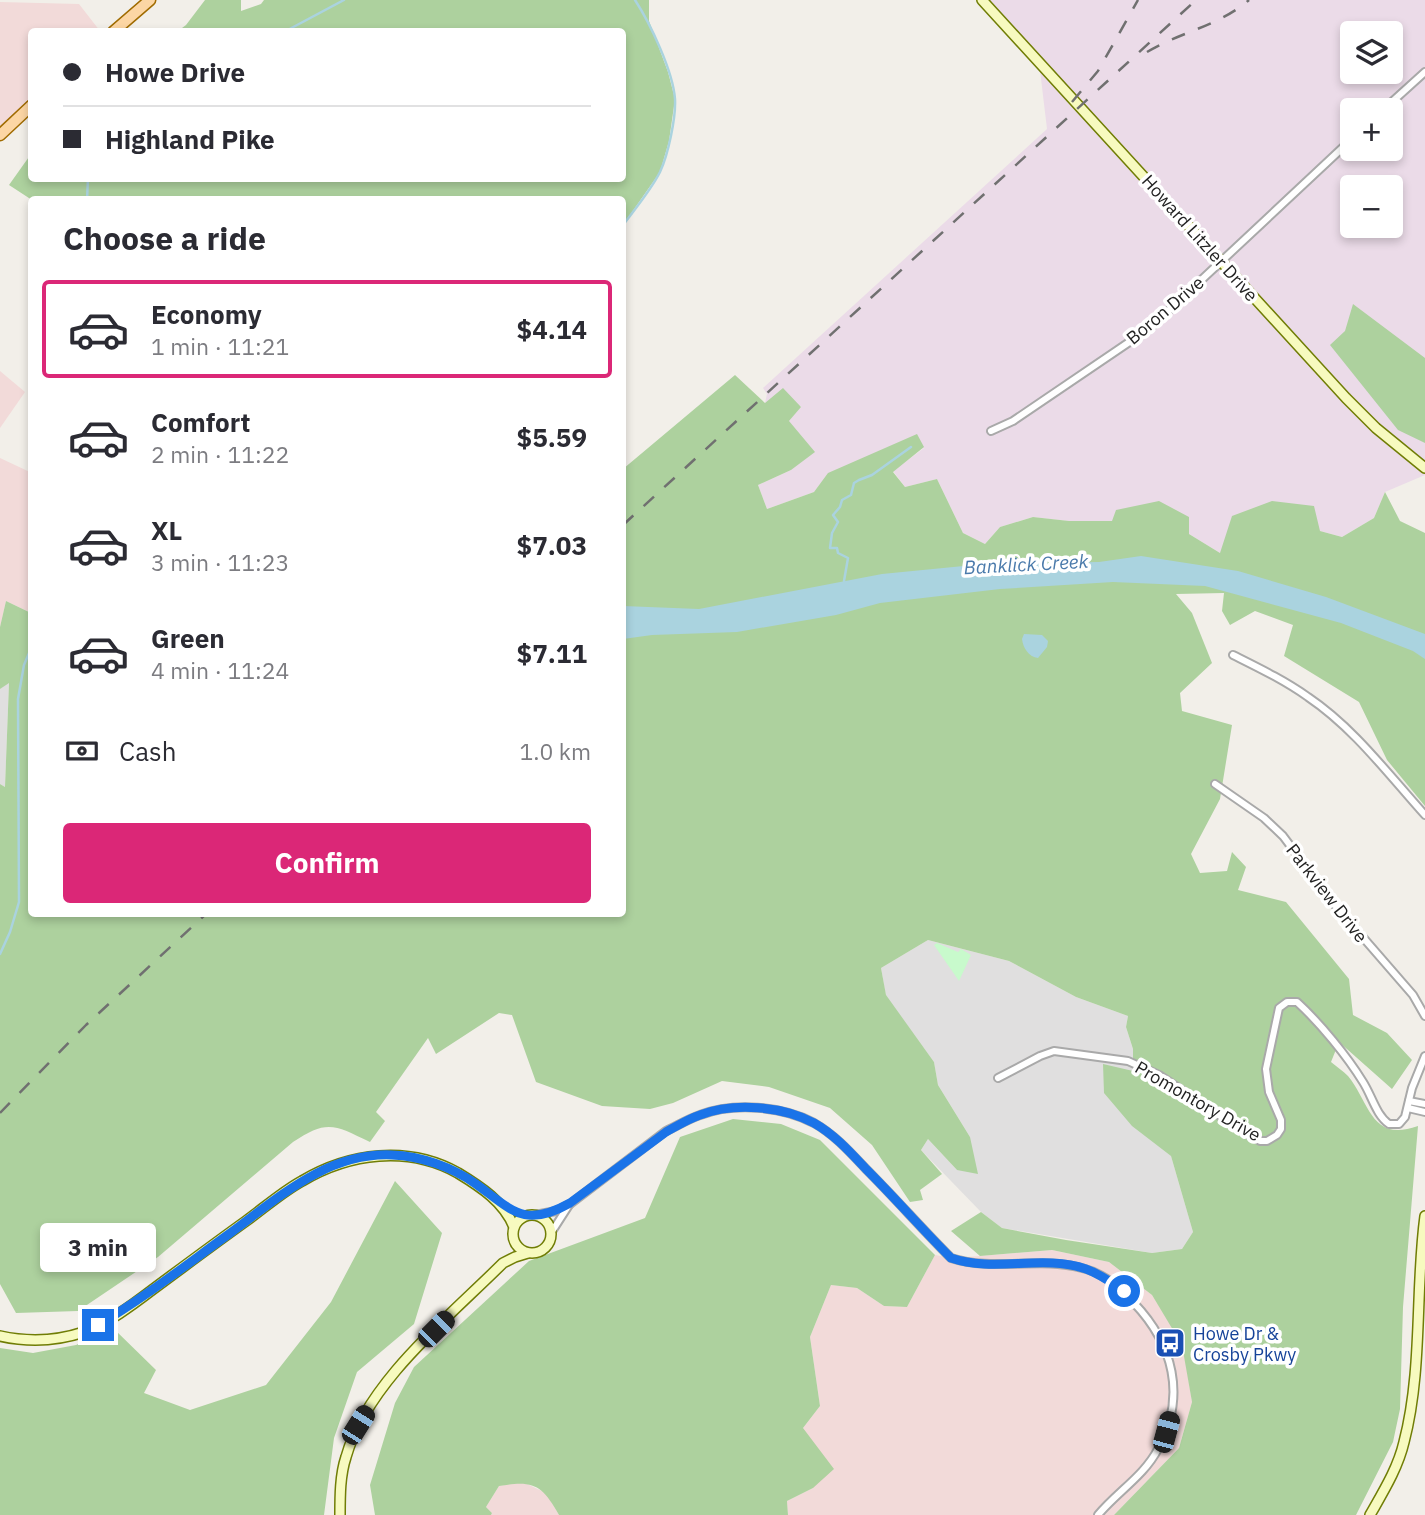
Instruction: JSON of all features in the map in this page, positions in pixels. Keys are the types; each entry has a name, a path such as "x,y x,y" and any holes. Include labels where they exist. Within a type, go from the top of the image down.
{"main road":[{"path":"118,28 150,0"},
{"path":"2,130 28,108"}],"street":[{"name":"Howard Litzler Drive","path":"982,0 1346,398 1394,444 1425,468"},
{"path":"1396,98 1425,72"},
{"name":"Boron Drive","path":"991,431 1013,421 1140,335 1340,150"},
{"path":"1233,655 1276,676 1336,719 1425,815"},
{"name":"Parkview Drive","path":"1215,784 1265,817 1283,836 1334,904 1413,996 1425,1016"},
{"name":"Promontory Drive","path":"998,1078 1054,1051 1128,1061 1159,1075 1244,1132 1260,1141 1267,1141 1277,1135 1281,1129 1281,1120 1269,1092 1266,1069 1279,1008 1292,1000 1301,1007 1363,1082 1385,1122 1399,1124 1405,1117 1408,1105"},
{"path":"1408,1105 1425,1056"},
{"path":"1408,1105 1425,1104"},
{"path":"1408,1105 1425,1112"},
{"path":"503,1263 513,1241 517,1222 531,1215 556,1211 570,1203 666,1132 700,1115 738,1108 778,1111 814,1124 838,1140 951,1258 969,1264 1062,1264 1084,1268 1104,1277 1124,1291 1150,1319 1170,1360 1173,1399 1166,1432 1152,1460 1098,1515"},
{"path":"0,1336 46,1340 85,1331 132,1305 301,1181 332,1165 358,1157 391,1154 420,1158 458,1173 500,1205 514,1227"},
{"path":"340,1515 340,1490 346,1457 358,1425 383,1385 503,1263 514,1257 541,1251 570,1203"},
{"path":"500,1205 546,1222 551,1233"},
{"path":"1370,1515 1397,1463 1411,1406 1425,1216"},
{"path":"513,1241 517,1247 528,1253"}],"shaded area":[{"path":"982,0 1425,0 1425,475 1385,492 1374,518 1342,537 1320,531 1220,553 1189,534 1112,521 1068,521 1033,517 1000,527 985,544 963,533 937,479 905,487 893,471 924,448 829,473 814,492 767,509 758,485 791,470 789,421 801,406 765,403 767,394 763,388 1047,129 1039,62"},
{"path":"0,2 79,4 98,28 28,28 28,108 0,135"},
{"path":"0,371 25,392 0,428"},
{"path":"0,458 28,471 28,612 6,601 0,627"},
{"path":"9,682 5,787 0,784 0,689"},
{"path":"928,940 1009,961 1076,997 1128,1016 1126,1027 1133,1049 1133,1071 1171,1156 1193,1232 1182,1249 1152,1253 1002,1228 981,1212 921,1150 928,1139 957,1170 970,1137 938,1085 934,1062 886,996 881,968"},
{"path":"1052,1250 1109,1262 1152,1295 1183,1345 1192,1402 1179,1448 1114,1515 788,1515 787,1501 813,1488 803,1428 820,1406 810,1337 831,1285 857,1288 884,1306 907,1307 935,1255 951,1258"},
{"path":"523,1482 546,1493 559,1515 491,1515 486,1507 499,1486"}],"green space":[{"path":"205,0 241,0 241,11 261,4 264,0 649,0 649,21 675,99 669,141 660,172 626,221 626,196 28,197 9,185 28,158 28,182 626,182 626,28 182,28"},
{"path":"1353,304 1425,358 1425,443 1398,430 1330,345 1345,331"},
{"path":"735,375 765,403 783,388 801,407 789,421 815,452 791,470 758,485 767,509 814,492 828,473 917,434 924,447 893,472 905,487 937,479 963,533 985,544 1000,527 1033,517 1069,521 1112,521 1116,510 1159,501 1189,517 1189,534 1220,553 1232,516 1272,501 1314,506 1320,531 1342,537 1374,518 1385,492 1400,521 1425,533 1425,806 1387,760 1359,702 1284,656 1293,625 1255,611 1230,625 1222,611 1224,593 1176,594 1192,613 1212,663 1180,693 1182,711 1232,725 1220,799 1191,854 1200,873 1227,871 1232,852 1246,867 1238,890 1286,902 1349,979 1353,1015 1387,1033 1412,1060 1392,1089 1339,1042 1331,1062 1348,1076 1367,1108 1381,1125 1402,1130 1418,1126 1403,1307 1400,1409 1393,1442 1356,1515 1114,1515 1179,1448 1192,1402 1182,1345 1152,1295 1109,1262 1052,1250 980,1256 951,1231 981,1212 1002,1228 1066,1240 1152,1253 1182,1249 1193,1232 1171,1156 1132,1126 1104,1093 1103,1064 1133,1071 1133,1049 1126,1027 1128,1016 1076,997 1009,961 928,940 881,968 886,995 934,1062 938,1085 970,1137 978,1174 957,1170 928,1139 921,1150 942,1174 920,1190 923,1200 910,1202 872,1145 830,1108 769,1087 722,1081 673,1103 650,1109 602,1106 536,1082 512,1015 499,1013 436,1054 428,1038 376,1112 385,1121 370,1142 339,1128 323,1127 314,1130 293,1142 158,1257 78,1311 16,1313 0,1284 0,784 5,787 9,683 0,689 0,627 6,601 28,612 28,917 626,917 626,466"},
{"path":"937,943 958,952 961,949 971,955 959,981 934,945"},
{"path":"733,1119 781,1124 820,1140 935,1255 907,1307 884,1306 857,1288 831,1285 810,1337 820,1406 803,1428 834,1469 813,1488 787,1501 788,1515 559,1515 542,1491 521,1484 499,1486 486,1507 491,1515 375,1515 370,1485 395,1403 414,1367 529,1261 645,1218 680,1137"},
{"path":"395,1181 442,1233 414,1324 357,1372 334,1438 324,1515 0,1515 0,1348 33,1353 76,1345 113,1328 156,1370 144,1393 190,1410 266,1385 331,1302"}],"water":[{"path":"1141,556 1238,571 1326,597 1425,634 1425,659 1413,651 1341,623 1205,586 1113,582 1000,589 880,603 836,615 737,632 626,639 626,606 699,609 882,574 984,564 1099,562"},
{"path":"1024,634 1042,635 1048,641 1047,647 1038,658 1025,649 1022,639"}],"waterway":[{"name":"Banklick Creek","path":"292,28 344,0"},
{"name":"Banklick Creek","path":"626,221 660,172 671,136 675,107 665,61 635,0"},
{"name":"Banklick Creek","path":"87,196 88,182"},
{"path":"844,581 848,558 838,553 837,548 830,548 832,533 838,522 833,515 842,500 851,495 854,483 872,475 911,447"},
{"name":"Banklick Creek","path":"0,954 19,902 18,699 28,656"}],"railway":[{"path":"1072,102 1098,71 1138,0"},
{"path":"626,522 1196,0"},
{"path":"1147,52 1212,23 1249,0"},
{"path":"0,1113 86,1025 203,917"}],"place":[{"name":"Howe Dr & Crosby Pkwy","path":"1170,1343"}],"route":[{"path":"98,1325 132,1305 301,1181 332,1165 358,1157 391,1154 420,1158 449,1168 475,1184 500,1205 515,1212 535,1215 556,1211 570,1203 682,1123 700,1115 738,1108 778,1111 797,1116 838,1140 951,1258 969,1264 1001,1266 1035,1263 1084,1268 1104,1277 1124,1291"}]}
